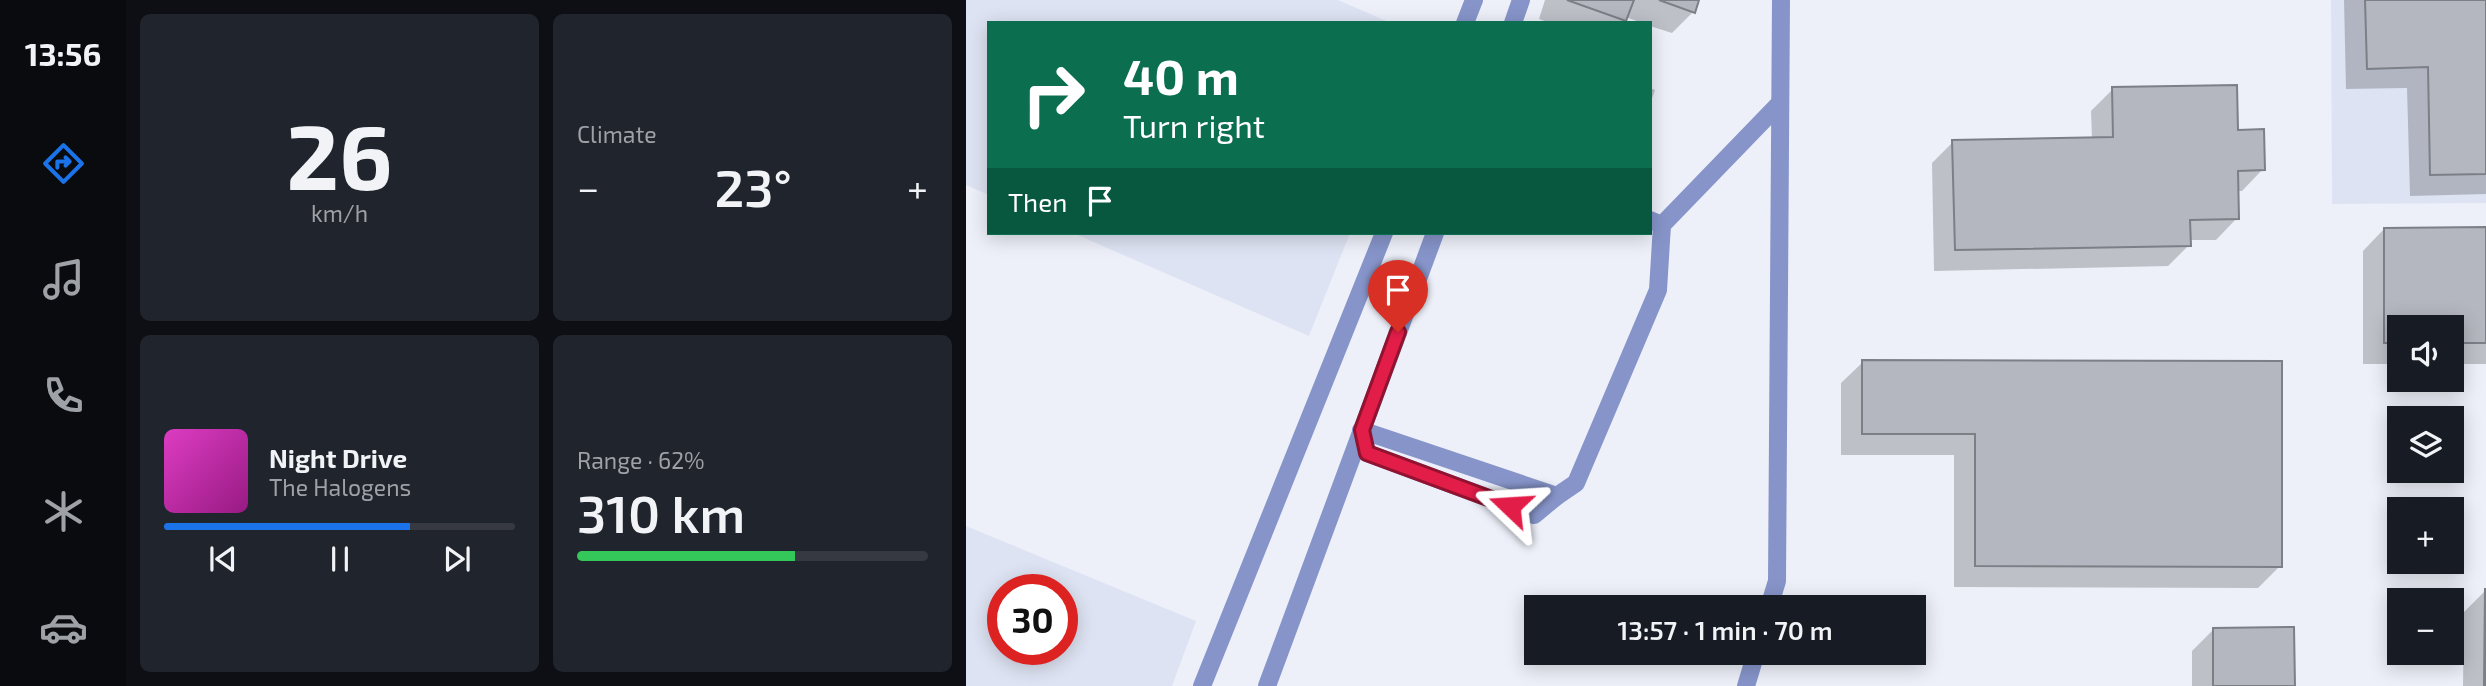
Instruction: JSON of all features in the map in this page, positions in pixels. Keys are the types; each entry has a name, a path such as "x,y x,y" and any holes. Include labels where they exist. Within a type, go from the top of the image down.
{"street":[{"path":"1466,21 1474,0"},
{"path":"1514,21 1521,0"},
{"path":"1773,595 1777,581 1781,0"},
{"path":"1362,430 1367,453 1534,515 1576,483 1658,290 1656,223 1780,103"},
{"path":"1202,686 1383,235"},
{"path":"1267,686 1434,235"},
{"path":"1362,430 1557,496"},
{"path":"1746,686 1752,665"}],"shaded area":[{"path":"966,0 1338,0 1386,21 987,21 987,194 966,185"},
{"path":"2331,0 2486,0 2486,203 2332,204"},
{"path":"1078,235 1349,235 1309,336"},
{"path":"966,526 1196,621 1172,686 966,686"}],"building":[{"path":"1567,0 1634,0 1626,21"},
{"path":"1659,0 1699,0 1695,13"},
{"path":"2365,0 2486,0 2486,174 2430,175 2428,67 2367,69"},
{"path":"2237,85 2238,130 2264,129 2265,170 2238,171 2239,219 2190,220 2191,246 1955,250 1952,140 2113,137 2112,87"},
{"path":"2486,227 2486,343 2464,343 2464,315 2387,315 2387,343 2384,343 2384,228"},
{"path":"1862,360 2282,361 2282,567 1975,566 1975,434 1862,434"},
{"path":"2485,588 2486,686 2484,686"},
{"path":"2294,627 2295,686 2213,686 2213,628"}],"route":[{"path":"1398,332 1362,430 1367,453 1510,506"}]}
